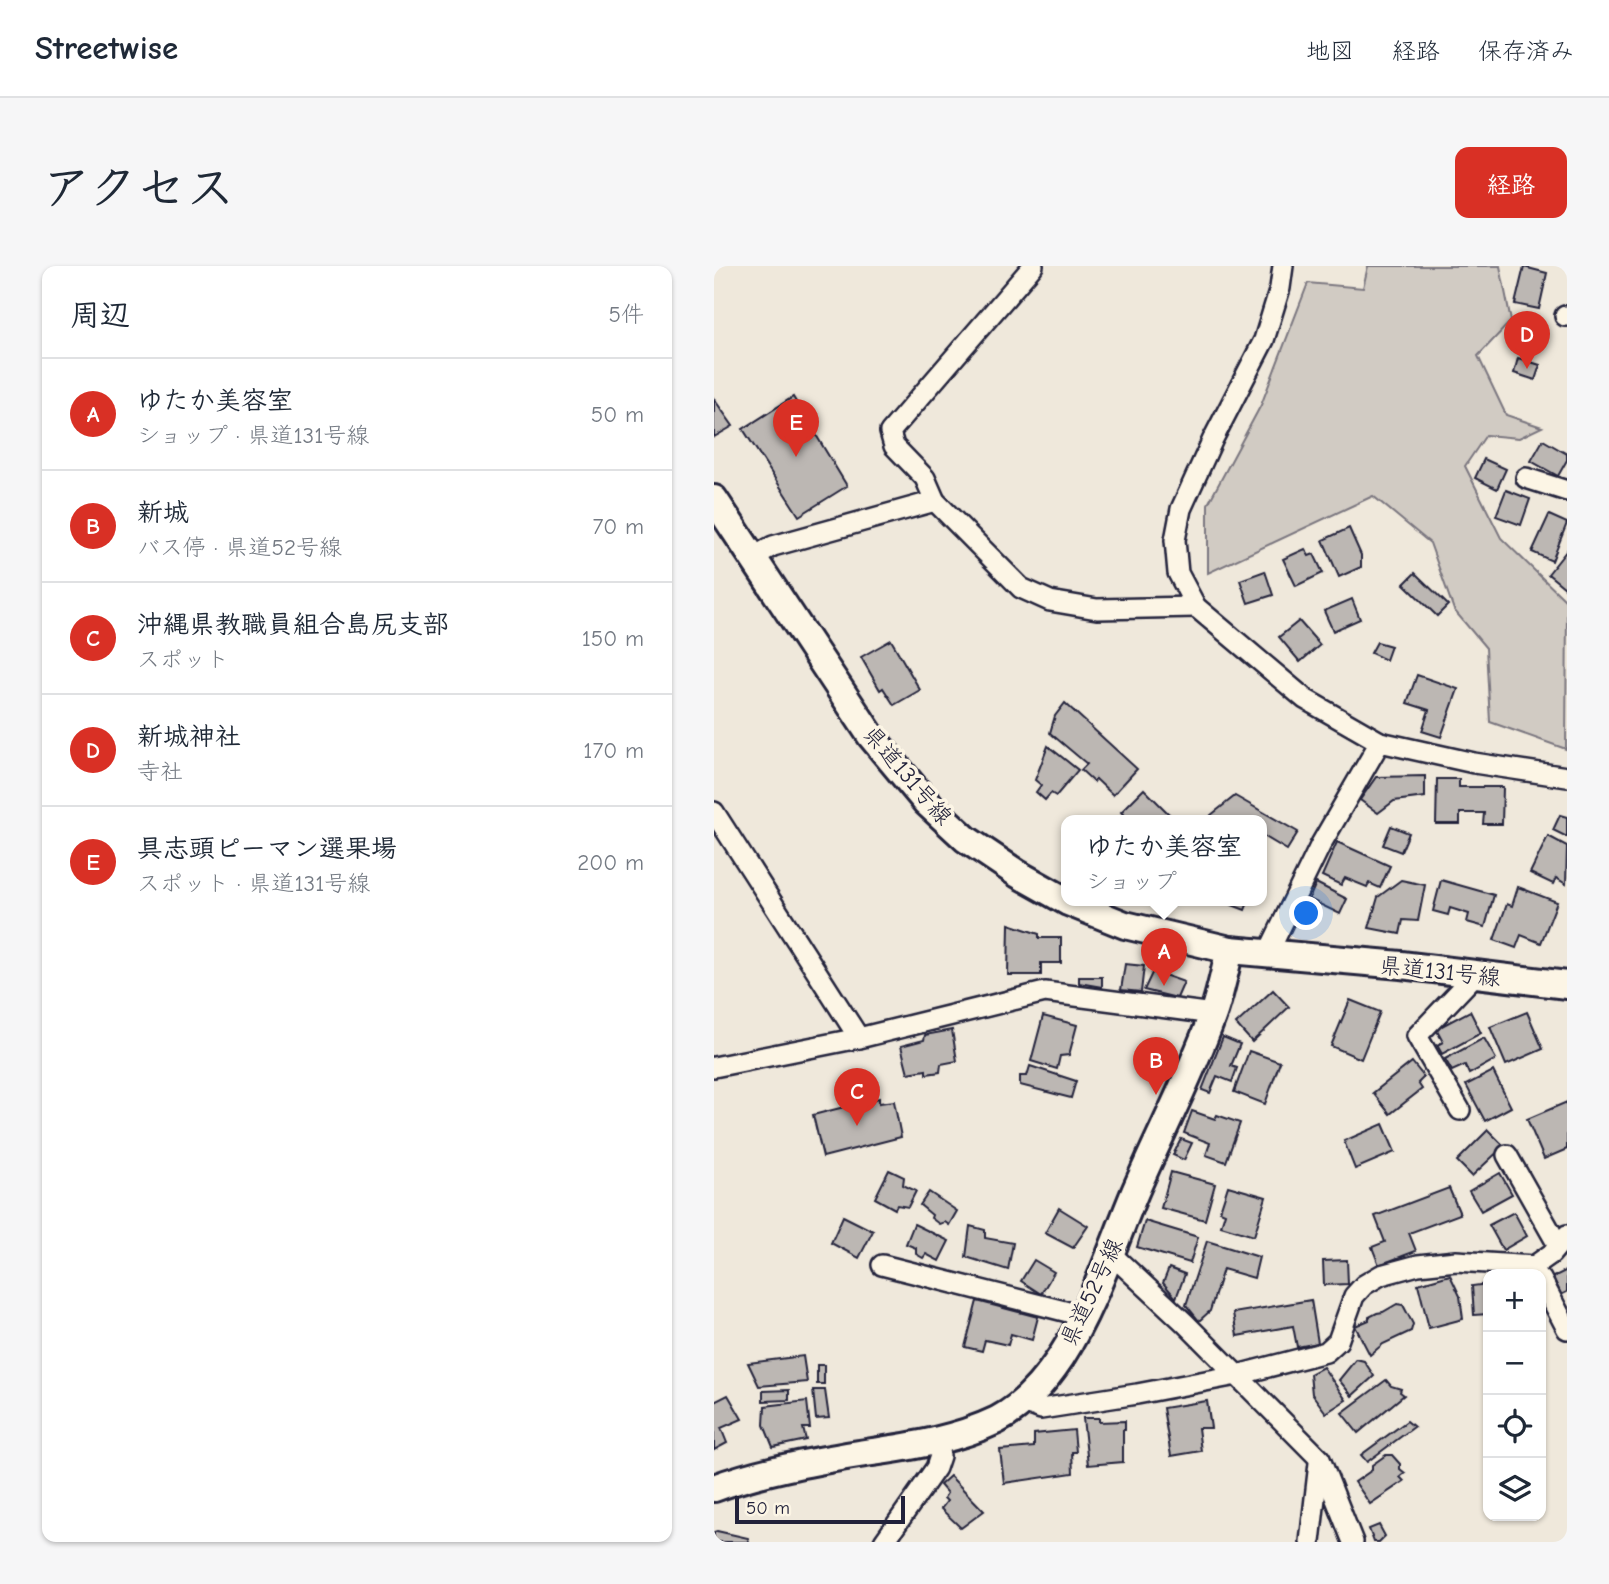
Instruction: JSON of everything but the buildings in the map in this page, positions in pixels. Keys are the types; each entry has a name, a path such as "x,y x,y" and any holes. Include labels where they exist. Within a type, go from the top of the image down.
{"main road":[{"name":"県道131号線","path":"714,499 871,736 926,802 966,839 1018,874 1061,898"},
{"name":"県道131号線","path":"1078,906 1125,925 1230,950 1567,985"},
{"name":"県道52号線","path":"714,1488 734,1480 810,1462 937,1442 999,1419 1023,1402 1040,1385 1061,1356 1084,1316 1213,1014 1230,950"}],"street":[{"path":"1033,266 890,432 894,446 925,478 935,501 1021,587 1050,601 1097,609 1196,607"},
{"path":"1283,266 1280,288 1264,340 1213,439 1181,509 1175,540 1178,573 1196,607 1305,699 1380,742 1474,763 1567,777"},
{"path":"1526,478 1567,491"},
{"path":"752,558 773,546 935,501"},
{"path":"1268,953 1321,844 1380,742"},
{"path":"714,812 859,1038"},
{"path":"1460,1111 1417,1036 1476,974"},
{"path":"714,1068 859,1038 1045,992 1213,1014"},
{"path":"1507,1155 1563,1240 1541,1269"},
{"path":"1110,1252 1320,1459 1353,1542"},
{"path":"1023,1402 1041,1409 1137,1394 1237,1375 1326,1352 1338,1341 1354,1296 1364,1285 1381,1275 1418,1265 1456,1261 1511,1269"},
{"path":"882,1265 1084,1316"},
{"path":"1546,1288 1567,1329"},
{"path":"884,1542 936,1468 940,1456 937,1442"},
{"path":"1310,1542 1320,1459"}],"shaded area":[{"path":"1368,266 1500,266 1511,321 1478,356 1506,415 1542,427 1519,438 1486,435 1465,466 1501,538 1567,602 1566,749 1490,722 1486,648 1454,610 1430,543 1373,496 1208,573 1208,504 1261,405 1308,283 1363,288"}],"place":[{"name":"新城神社","path":"1527,369"},
{"name":"具志頭ピーマン選果場","path":"796,457"},
{"name":"ゆたか美容室","path":"1164,986"},
{"name":"新城","path":"1156,1095"},
{"name":"沖縄県教職員組合島尻支部","path":"857,1126"}]}
